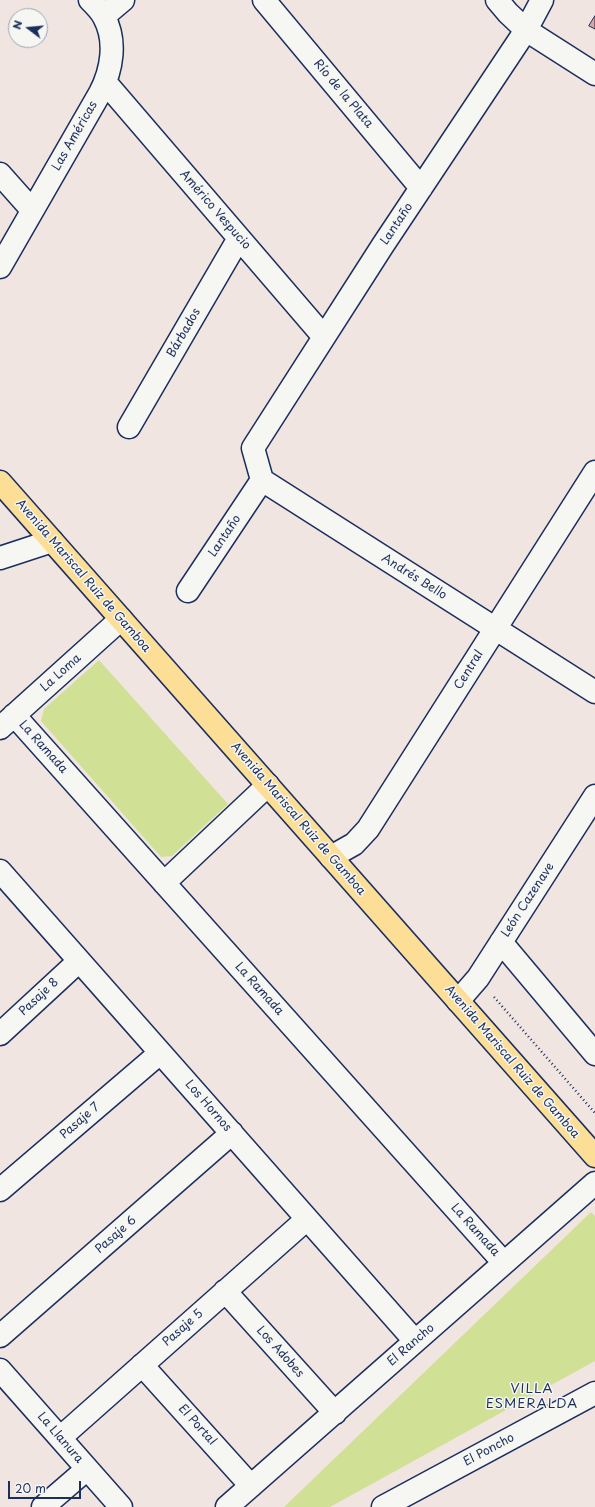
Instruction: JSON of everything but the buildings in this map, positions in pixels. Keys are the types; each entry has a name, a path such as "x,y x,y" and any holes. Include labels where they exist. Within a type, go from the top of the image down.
{"main road":[{"name":"Avenida Mariscal Ruiz de Gamboa","path":"0,482 595,1156"}],"street":[{"path":"97,8 124,0"},
{"name":"Río de la Plata","path":"264,0 421,188"},
{"path":"498,0 512,17 526,30 595,74"},
{"name":"Lantaño","path":"188,591 262,480 252,448 526,30 542,0"},
{"name":"Las Américas","path":"0,267 106,82 112,55 111,42 97,8"},
{"name":"Américo Vespucio","path":"106,82 324,337"},
{"path":"0,174 32,210"},
{"name":"Bárbados","path":"129,427 239,238"},
{"name":"Central","path":"331,857 354,844 368,829 595,472"},
{"name":"Andrés Bello","path":"262,480 595,692"},
{"path":"0,558 52,541"},
{"name":"La Loma","path":"7,721 121,619"},
{"name":"La Ramada","path":"7,721 164,883 504,1263"},
{"path":"164,883 268,785"},
{"name":"León Cazenave","path":"458,1002 478,978 595,796"},
{"name":"Los Hornos","path":"3,882 79,961 415,1341"},
{"path":"501,942 595,1054"},
{"name":"Pasaje 8","path":"0,1034 79,961"},
{"name":"Pasaje 7","path":"0,1190 160,1052"},
{"name":"Pasaje 6","path":"0,1336 232,1134"},
{"name":"El Rancho","path":"227,1507 595,1183"},
{"name":"Pasaje 5","path":"60,1438 307,1218"},
{"name":"Los Adobes","path":"225,1291 335,1412"},
{"name":"El Portal","path":"142,1364 251,1486"},
{"name":"La Llanura","path":"0,1370 121,1507"},
{"name":"El Poncho","path":"383,1507 595,1393"},
{"path":"43,1507 87,1469"}],"path":[{"path":"478,978 595,1113"}],"green space":[{"path":"99,660 228,804 172,856 161,857 41,721 44,709"},
{"path":"591,1212 595,1216 595,1361 330,1507 284,1507"}],"district":[{"name":"VILLA ESMERALDA","path":"532,1396"}]}
